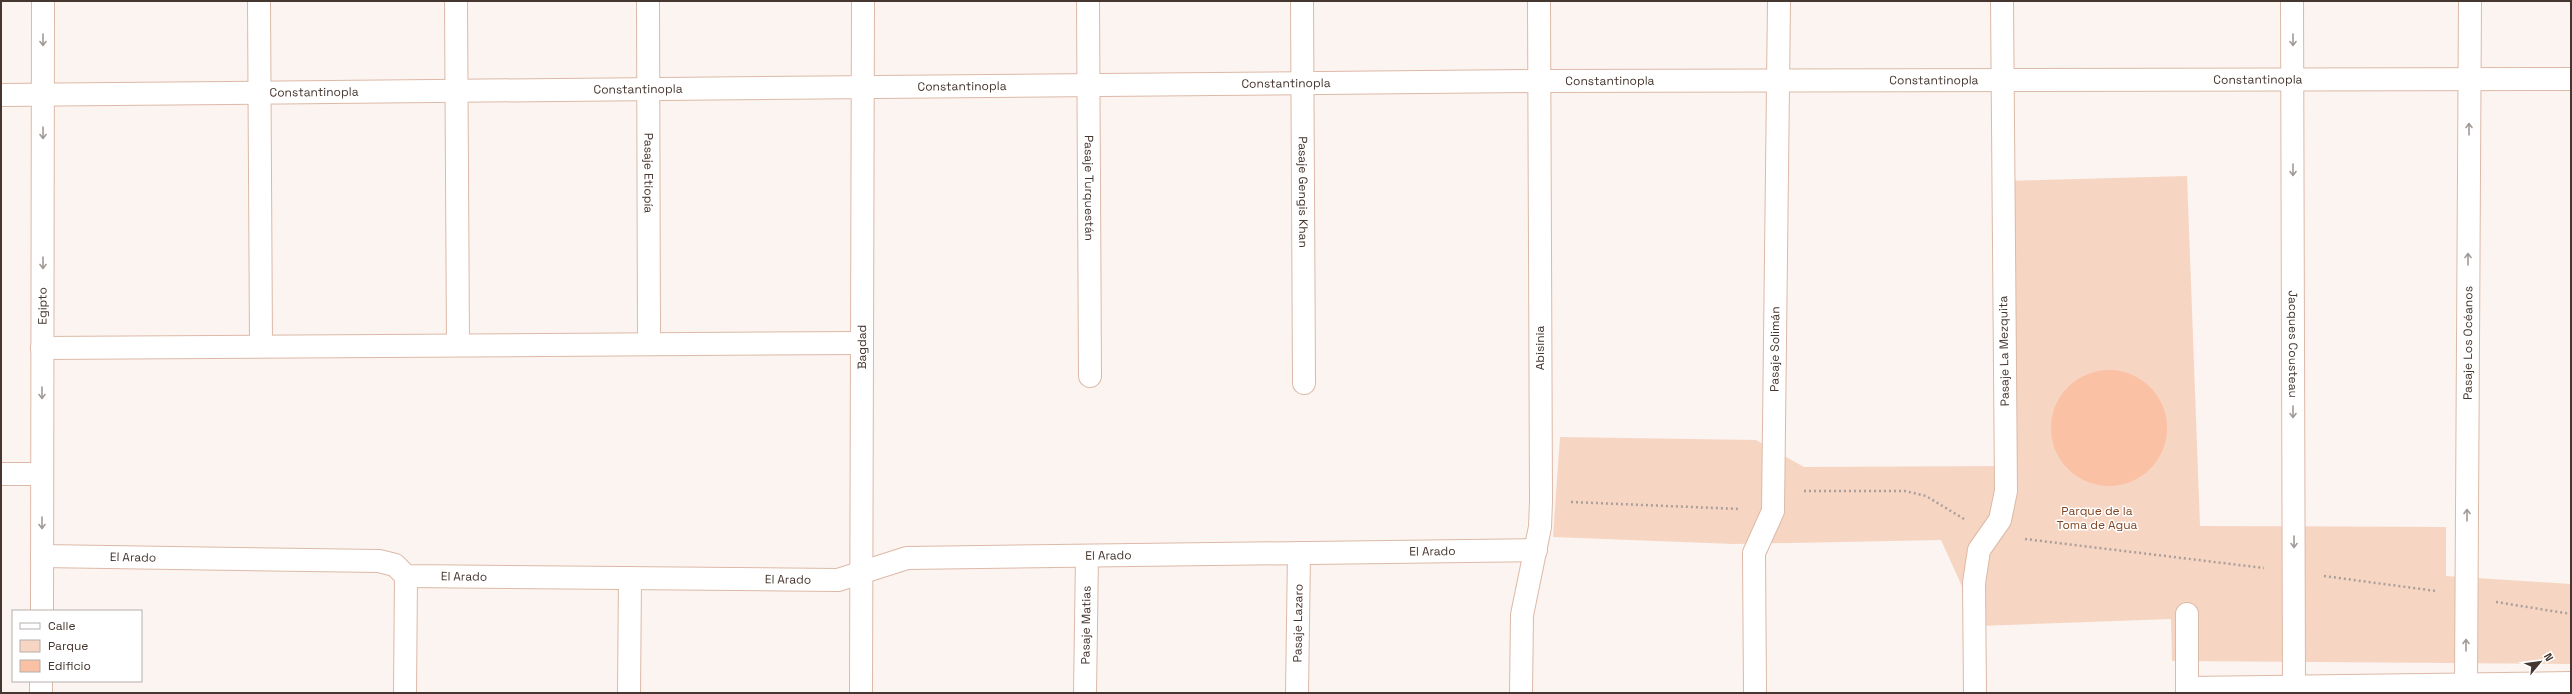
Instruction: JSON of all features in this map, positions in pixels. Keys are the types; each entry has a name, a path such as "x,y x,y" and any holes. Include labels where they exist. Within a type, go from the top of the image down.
{"street":[{"name":"Egipto","path":"42,610 43,1"},
{"path":"259,1 261,346"},
{"path":"456,1 458,345"},
{"name":"Pasaje Etiopía","path":"648,1 649,344"},
{"name":"Bagdad","path":"861,693 863,1"},
{"name":"Pasaje Turquestán","path":"1088,1 1090,376"},
{"name":"Pasaje Gengis Khan","path":"1302,1 1304,383"},
{"name":"Abisinia","path":"1521,693 1522,615 1540,527 1541,501 1539,1"},
{"name":"Pasaje Solimán","path":"1755,693 1754,553 1773,511 1779,1"},
{"name":"Pasaje La Mezquita","path":"1975,693 1974,583 1979,550 2000,520 2006,491 2002,1"},
{"name":"Jacques Cousteau","path":"2292,1 2294,687"},
{"name":"Pasaje Los Océanos","path":"2466,684 2470,1"},
{"name":"Constantinopla","path":"1,95 1539,81 2571,79"},
{"path":"42,348 862,343"},
{"path":"1,474 42,474"},
{"name":"El Arado","path":"42,556 379,560 395,565 406,576 838,580 907,558 1536,550"},
{"name":"Pasaje Lazaro","path":"1297,693 1299,553"},
{"name":"Pasaje Matias","path":"1085,693 1087,556"},
{"path":"405,693 406,576"},
{"path":"629,693 630,578"},
{"path":"2187,614 2187,691 2294,687 2403,689 2466,684 2571,683"},
{"path":"41,682 41,693"}],"path":[{"path":"1541,501 1773,511 1791,491 1905,491 1926,496 1990,535 2294,572 2466,596 2571,614"}],"green space":[{"name":"Parque de la Toma de Agua","path":"2187,176 2200,526 2446,527 2446,576 2571,584 2571,664 2172,661 2171,619 1980,626 1941,540 1734,544 1553,537 1560,437 1756,440 1804,467 2009,466 2005,181"}],"building":[{"path":"2109,370 2131,374 2150,387 2163,406 2167,428 2163,450 2150,469 2131,482 2109,486 2087,482 2068,469 2055,450 2051,428 2055,406 2068,387 2087,374"}]}
